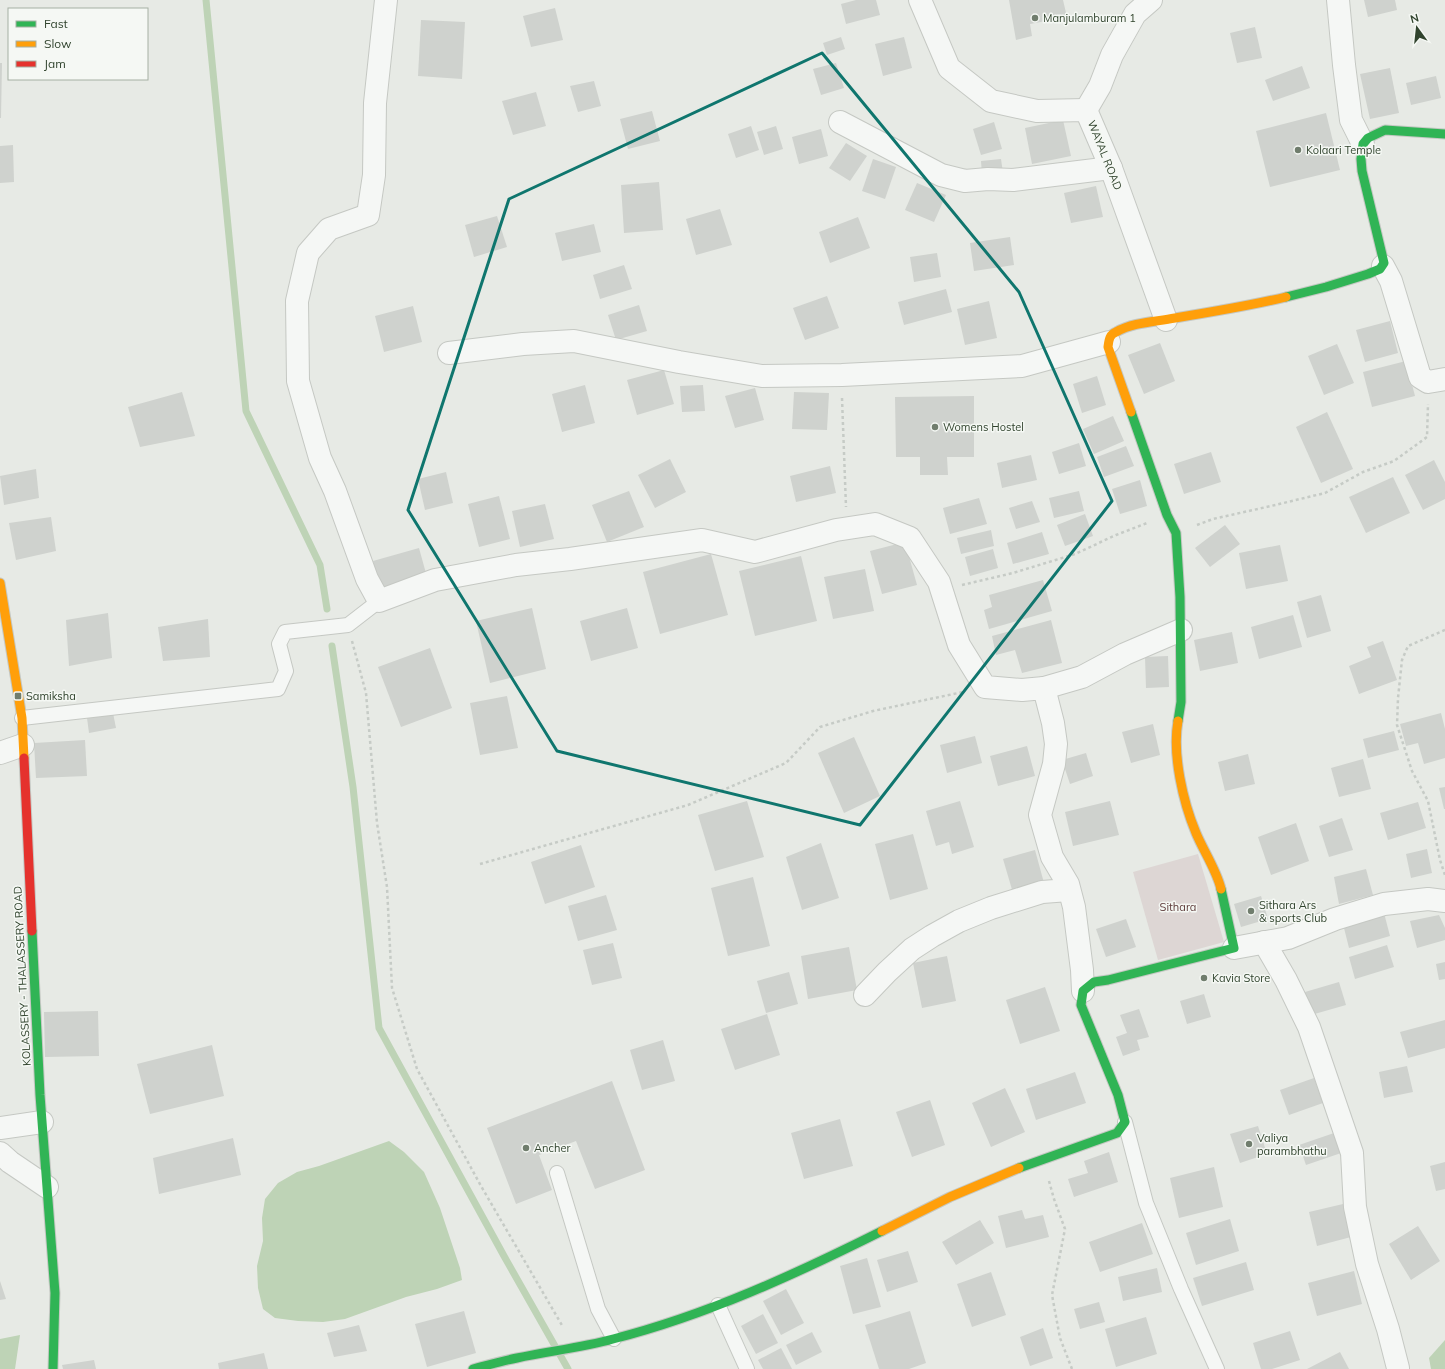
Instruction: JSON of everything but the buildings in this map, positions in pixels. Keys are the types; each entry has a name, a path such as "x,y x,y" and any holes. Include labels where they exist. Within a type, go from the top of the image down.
{"street":[{"path":"386,0 375,103 374,175 368,215 330,229 308,252 297,301 298,381 320,458 335,491 367,579 379,600 435,580 516,565 570,559 702,540 755,552 836,530 875,524 910,538 939,582 959,645 985,687 1022,690 1044,688 1082,677 1125,654 1181,630"},
{"name":"WAYAL ROAD","path":"920,0 949,68 992,101 1036,111 1086,110 1111,168 1166,320"},
{"path":"1086,110 1100,86 1112,55 1135,14 1150,0"},
{"path":"1338,0 1351,120 1363,144"},
{"path":"840,122 941,175 965,181 988,179 1012,180 1111,168"},
{"path":"1436,380 1420,377 1391,281 1383,266 1383,260 1362,171 1361,159 1363,144 1368,138 1385,130 1445,134"},
{"path":"1234,948 1220,885 1195,831 1182,790 1176,753 1181,702 1181,630 1176,533 1167,515 1124,395 1108,347 1109,338 1115,332 1144,322 1254,306 1368,274 1380,269 1383,266"},
{"path":"449,353 523,344 574,341 679,362 762,376 842,375 1022,366 1109,342"},
{"name":"KOLASSERY - THALASSERY ROAD","path":"0,583 22,718 42,1122 55,1294 53,1369"},
{"path":"472,1369 517,1358 585,1346 614,1339 718,1305 818,1263 950,1197 998,1176 1117,1133 1125,1122 1118,1095 1081,1005 1083,991 1082,970 1074,907 1068,884 1052,856 1040,815 1054,764 1056,744 1053,723 1044,688"},
{"path":"0,753 23,745"},
{"path":"864,995 912,950 932,936 959,921 991,908 1042,892 1069,890"},
{"path":"1083,991 1094,982 1108,980 1234,948 1288,938 1335,919 1384,904 1428,899 1445,901"},
{"path":"1264,942 1286,980 1309,1026 1352,1153 1355,1207 1367,1264 1388,1329 1398,1368"},
{"path":"0,1128 42,1122"},
{"path":"0,1153 10,1162 47,1187"}],"lane":[{"path":"22,718 278,689 286,671 279,644 285,632 348,625 379,600"},
{"path":"1125,1122 1146,1203 1180,1289 1217,1369"},
{"path":"557,1173 598,1309 614,1339"},
{"path":"718,1305 747,1369"}],"path":[{"path":"842,375 842,420 846,514 844,529"},
{"path":"1176,533 1213,519 1325,493 1364,472 1394,461 1427,437 1436,380"},
{"path":"942,590 1013,573 1075,554 1116,535 1167,515"},
{"path":"348,625 366,692 377,823 387,886 392,988 417,1069 551,1309 570,1338 585,1346"},
{"path":"1445,630 1408,646 1402,660 1397,725 1412,771 1428,801 1440,860 1445,875"},
{"path":"480,864 688,805 786,764 820,727 873,710 985,687"},
{"path":"1044,1159 1054,1199 1065,1229 1052,1295 1060,1338 1072,1369"}],"highlighted area":[{"path":"822,53 1019,292 1112,501 860,825 557,751 408,510 509,199"}],"green space":[{"name":"Sithara","path":"1198,854 1224,942 1158,960 1133,872"}],"shaded area":[{"path":"389,1141 404,1152 424,1172 440,1208 460,1268 462,1280 437,1289 406,1297 345,1319 323,1322 275,1318 263,1309 258,1288 257,1266 263,1241 262,1218 265,1199 278,1183 297,1172 319,1166"},
{"path":"20,1335 15,1369 0,1369 0,1339"},
{"path":"1445,1340 1445,1369 1431,1369 1429,1358"}],"waterway":[{"path":"206,0 246,411 320,565 327,609"},
{"path":"332,646 353,787 379,1028 568,1369"}],"traffic: fast":[{"path":"1286,297 1368,274 1380,269 1384,263 1362,171 1361,159 1363,144 1368,138 1385,130 1445,134"},
{"path":"1131,412 1167,515 1176,533 1180,597 1181,702 1178,721"},
{"path":"1019,1168 1117,1133 1125,1122 1118,1095 1081,1005 1083,991 1094,982 1108,980 1234,948 1221,889"},
{"path":"32,931 40,1095 55,1293 53,1369"},
{"path":"473,1369 511,1359 601,1342 683,1318 717,1306 784,1278 882,1231"}],"traffic: slow":[{"path":"1131,412 1108,347 1110,338 1114,333 1137,324 1230,309 1286,297"},
{"path":"0,583 22,718 24,758"},
{"path":"1178,721 1176,748 1183,793 1191,821 1221,889"},
{"path":"882,1231 950,1197 1019,1168"}],"traffic: jam":[{"path":"24,758 32,931"}],"place":[{"name":"Manjulamburam 1","path":"1035,18"},
{"name":"Kolaari Temple","path":"1298,150"},
{"name":"Womens Hostel","path":"935,427"},
{"name":"Samiksha","path":"18,696"},
{"name":"Sithara Ars & sports Club","path":"1251,911"},
{"name":"Kavia Store","path":"1204,978"},
{"name":"Valiya parambhathu","path":"1249,1144"},
{"name":"Ancher","path":"526,1148"}]}
